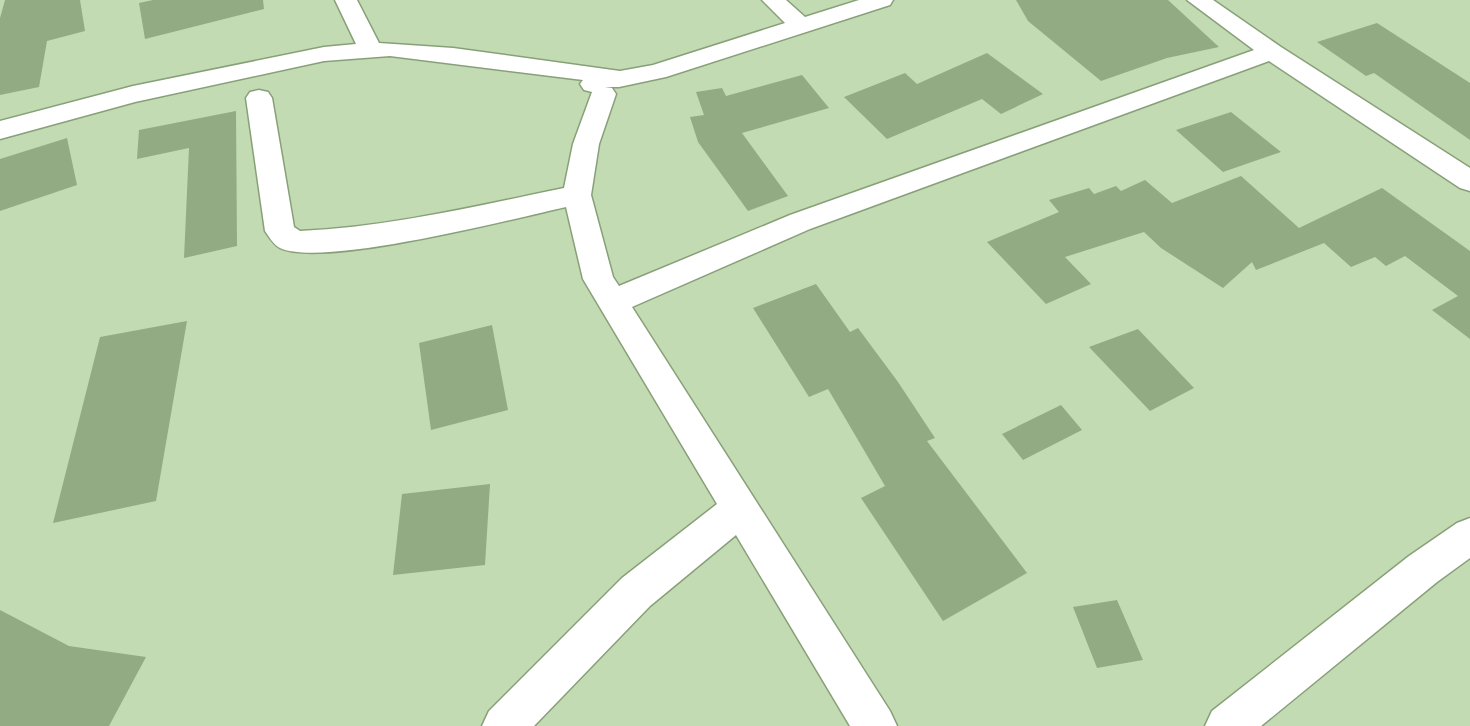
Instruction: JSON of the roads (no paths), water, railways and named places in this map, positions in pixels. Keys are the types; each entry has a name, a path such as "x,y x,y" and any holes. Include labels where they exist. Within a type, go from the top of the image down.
{"street":[{"path":"346,0 359,22 371,51"},
{"path":"773,0 800,25"},
{"path":"0,130 133,94 261,65 324,54 390,49 549,68 609,84 657,72 882,0"},
{"path":"1198,0 1272,52 1470,181"},
{"path":"611,303 800,222 1125,103 1272,52"},
{"path":"609,84 586,144 577,195 598,279 875,726"},
{"path":"259,98 280,231 289,240 320,243 346,240 432,226 577,195"},
{"path":"504,726 636,592 739,509"},
{"path":"1227,726 1423,569 1470,536"}]}
